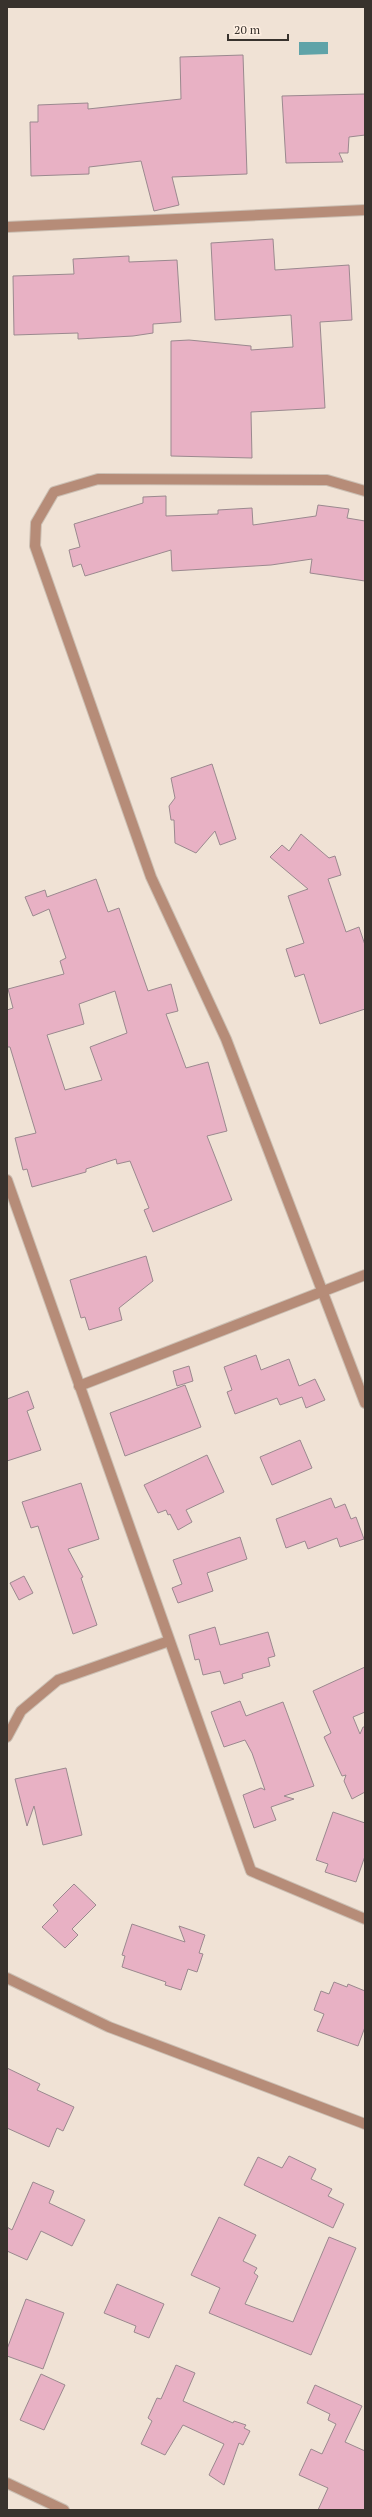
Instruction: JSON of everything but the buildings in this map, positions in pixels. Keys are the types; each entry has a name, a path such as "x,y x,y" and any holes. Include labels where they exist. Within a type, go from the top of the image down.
{"street":[{"path":"7,227 365,210"},
{"path":"365,491 327,480 98,479 54,492 36,523 35,546 151,877 226,1038 365,1403"},
{"path":"7,1180 251,1871 365,1919"},
{"path":"79,1386 365,1275"},
{"path":"7,1737 21,1711 58,1680 169,1641"},
{"path":"7,1978 109,2027 365,2124"},
{"path":"7,2483 64,2510"}],"water":[{"path":"299,42 328,42 328,54 299,55"}]}
